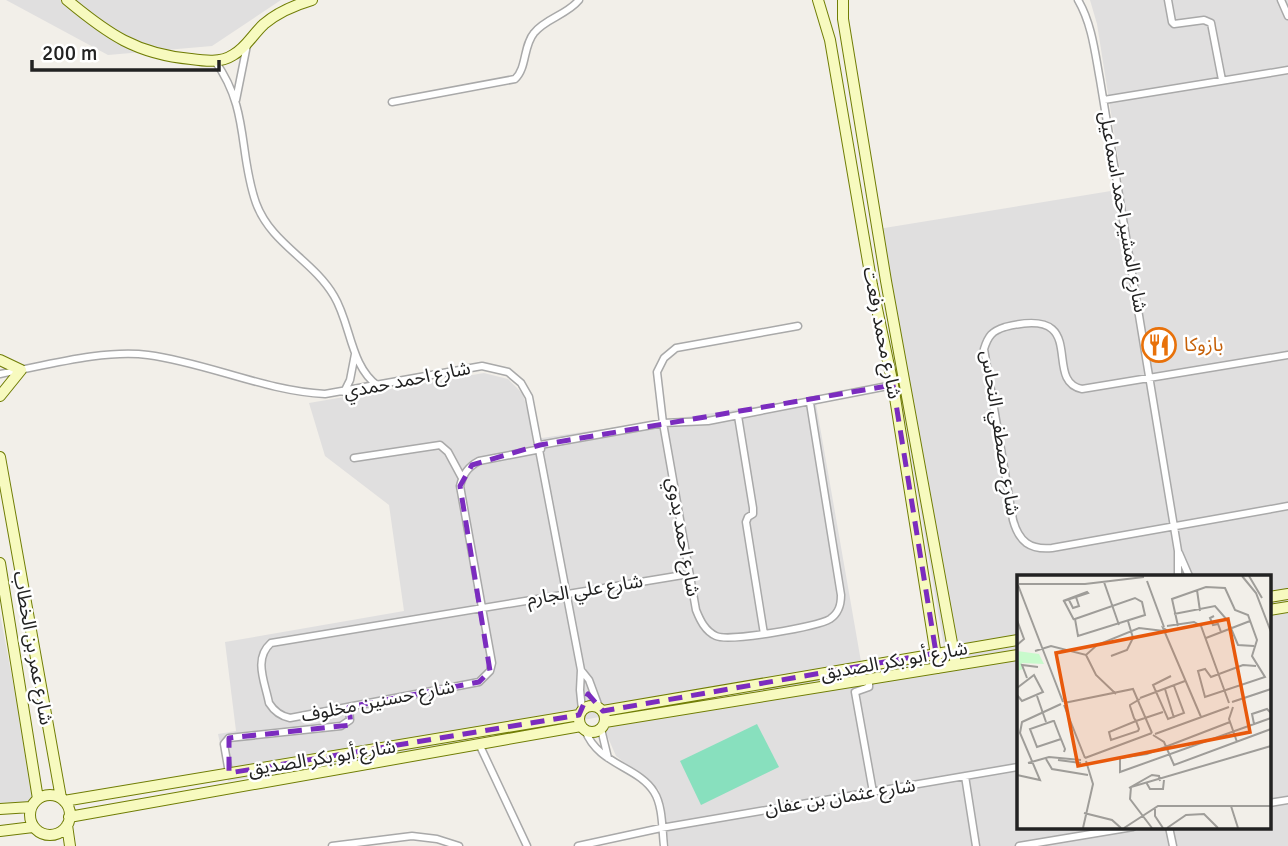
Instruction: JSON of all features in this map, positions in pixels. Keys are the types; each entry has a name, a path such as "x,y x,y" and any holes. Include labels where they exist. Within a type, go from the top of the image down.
{"street":[{"path":"67,0 97,26 136,48 167,57 215,61 236,54 264,24 277,15 312,0"},
{"path":"391,102 515,79 520,75 526,48 535,31 571,9 579,0"},
{"path":"819,0 840,0"},
{"name":"شارع محمد رفعت","path":"819,0 830,40 872,285 893,385 938,668"},
{"name":"شارع محمد رفعت","path":"840,0 885,276 956,665"},
{"name":"شارع المشير احمد اسماعيل","path":"1078,0 1085,12 1091,34 1104,100 1178,551 1178,575"},
{"path":"1168,0 1171,22 1174,24 1204,20 1211,23 1222,80"},
{"path":"1281,0 1288,16"},
{"path":"236,102 249,41"},
{"path":"215,61 236,102 252,187 262,216 280,241 309,264 329,287 343,313 355,352 366,375 378,386"},
{"path":"1104,100 1288,69"},
{"path":"870,273 885,276"},
{"path":"872,285 885,276"},
{"name":"شارع مصطفي النحاس","path":"1151,378 1077,388 1065,373 1056,333 1050,326 1040,323 998,329 991,334 984,349 1013,520 1015,528 1027,545 1041,549 1052,548 1174,526"},
{"name":"شارع احمد بدوي","path":"797,326 676,348 669,352 657,372 663,423 696,610 710,632 724,638 764,634 827,621 838,611 841,603 810,403"},
{"path":"344,392 350,380 355,352"},
{"name":"شارع احمد حمدي","path":"0,374 106,355 133,354 160,357 313,394 344,392 482,366 500,368 515,377 526,391 541,447 581,670 581,712"},
{"path":"1151,378 1288,355"},
{"path":"0,360 21,370 0,396"},
{"path":"462,478 466,471 479,461 541,447 663,423 695,422 810,403 893,385"},
{"path":"738,415 753,508 746,522 764,634"},
{"path":"354,458 440,445 449,452 462,478"},
{"name":"شارع عمر بن الخطاب","path":"0,457 63,800"},
{"name":"شارع حسنين مخلوف","path":"462,478 460,486 492,663 485,678 479,682 290,718 278,713 269,703 260,662 265,648 271,642 481,607"},
{"path":"1174,526 1288,506"},
{"name":"شارع المشير احمد اسماعيل","path":"1178,551 1189,575"},
{"name":"شارع عمر بن الخطاب","path":"0,563 34,803"},
{"name":"شارع علي الجارم","path":"481,607 689,574"},
{"path":"1270,597 1288,594"},
{"path":"1270,610 1288,607"},
{"name":"شارع أبو بكر الصديق","path":"601,709 1017,640"},
{"name":"شارع أبو بكر الصديق","path":"603,726 1017,655"},
{"name":"شارع احمد حمدي","path":"581,670 589,680 601,709"},
{"path":"869,679 869,687 855,692 873,792"},
{"path":"608,758 601,709 592,705 581,712 583,728 594,747 608,758 650,787 657,799 664,846"},
{"path":"229,774 224,744 229,738 341,726 350,720 349,707"},
{"name":"شارع أبو بكر الصديق","path":"63,800 229,774 581,712"},
{"path":"583,728 593,732 603,726"},
{"name":"شارع أبو بكر الصديق","path":"68,821 583,728"},
{"path":"480,746 527,846"},
{"name":"شارع عثمان بن عفان","path":"578,846 661,828 1017,767"},
{"path":"965,776 976,846"},
{"path":"0,809 34,803 48,795 63,800 70,846"},
{"path":"1270,803 1288,800"},
{"path":"34,803 30,820 33,827 44,834 54,834 68,821"},
{"path":"0,831 33,827"},
{"path":"1019,846 1127,828"},
{"path":"1169,828 1173,846"},
{"path":"44,834 46,846"},
{"path":"332,846 393,842 424,836 459,846"}],"highlighted area":[{"path":"893,385 936,653 603,711 588,694 579,715 229,773 229,738 351,725 349,707 479,682 490,671 460,486 472,465 540,445"}],"shaded area":[{"path":"6,0 281,0 212,46 108,55"},
{"path":"1090,0 1288,0 1288,846 669,846 659,790 616,756 599,717 473,741 228,781 218,734 236,731 225,642 404,611 389,505 325,456 309,403 484,373 508,379 523,394 535,439 815,398 863,673 946,658 872,230 1123,189 1097,24"},
{"path":"0,614 37,809 0,814"}],"green space":[{"path":"757,724 779,767 701,805 680,761"}],"place":[{"name":"بازوكا","path":"1159,345"}]}
